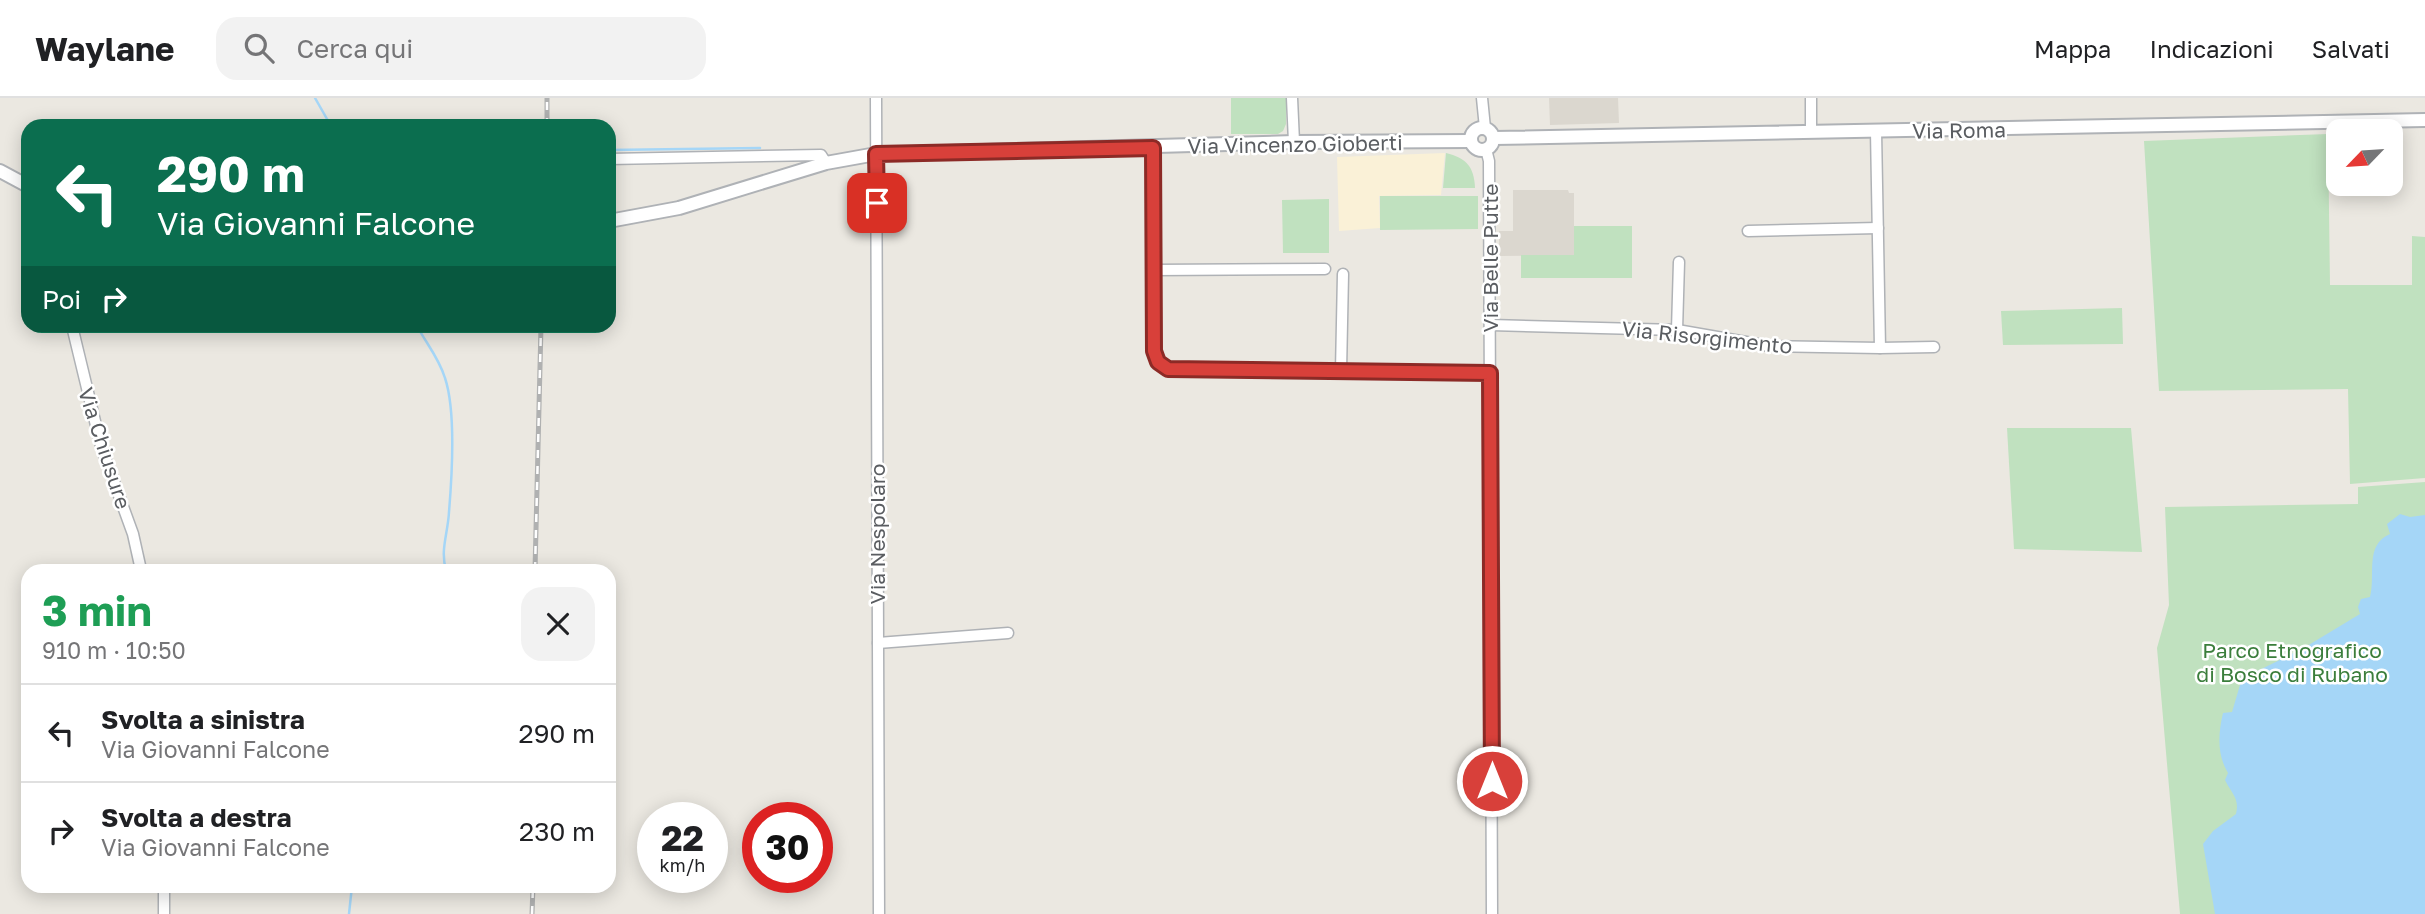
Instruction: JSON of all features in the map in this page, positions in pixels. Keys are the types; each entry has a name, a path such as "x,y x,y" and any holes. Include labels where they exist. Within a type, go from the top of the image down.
{"street":[{"name":"Via Nespolaro","path":"876,98 878,914"},
{"path":"1293,98 1294,142"},
{"path":"1482,98 1492,145 1486,149 1477,148 1471,141 1474,131 1489,133"},
{"path":"1811,98 1811,132"},
{"name":"Via Roma","path":"1489,133 1811,132 2425,120"},
{"path":"1876,131 1880,348"},
{"name":"Via Vincenzo Gioberti","path":"616,220 679,208 825,163 876,154 1294,142 1471,141"},
{"path":"1153,148 1154,351 1158,362 1168,369 1490,373"},
{"name":"Via Belle Putte","path":"1486,149 1489,160 1491,324 1492,914"},
{"name":"Via Vincenzo Gioberti","path":"616,159 821,155 825,163"},
{"path":"0,171 21,182"},
{"path":"1748,231 1878,228"},
{"path":"1677,330 1679,262"},
{"path":"1153,270 1325,269"},
{"path":"1341,371 1343,274"},
{"name":"Via Risorgimento","path":"1491,324 1677,330 1769,346 1934,347"},
{"name":"Via Chiusure","path":"74,333 101,446 134,534 140,564"},
{"path":"878,643 1008,633"},
{"path":"164,893 164,914"}],"shaded area":[{"path":"1549,98 1618,98 1619,123 1550,125"},
{"path":"1445,153 1441,195 1379,196 1380,228 1339,231 1337,157"},
{"path":"1513,190 1568,190 1569,193 1574,193 1574,255 1499,256 1499,231 1513,231"}],"green space":[{"path":"1231,98 1286,98 1286,124 1283,131 1278,134 1231,134"},
{"path":"2326,134 2330,285 2412,285 2412,236 2425,237 2425,478 2350,484 2348,389 2159,391 2144,141"},
{"path":"1446,153 1459,157 1468,164 1475,188 1443,188"},
{"path":"1380,196 1478,196 1478,229 1380,230"},
{"path":"1329,199 1329,253 1283,253 1282,200"},
{"path":"1574,226 1632,226 1632,278 1521,278 1521,255 1574,255"},
{"path":"2122,308 2123,344 2003,345 2001,311"},
{"path":"2007,428 2131,428 2142,552 2014,549"},
{"name":"Parco Etnografico di Bosco di Rubano","path":"2425,482 2425,914 2180,914 2157,648 2169,605 2165,507 2358,504 2358,487"}],"water":[{"path":"2400,514 2410,517 2425,515 2425,914 2215,914 2203,844 2213,831 2236,814 2237,808 2236,800 2225,780 2228,773 2220,752 2219,736 2223,713 2232,712 2245,677 2302,649 2360,614 2358,607 2361,599 2370,597 2372,561 2377,545 2390,534 2387,524"}],"waterway":[{"path":"315,98 327,119"},
{"path":"616,150 760,148"},
{"path":"421,333 442,371 451,408 452,462 444,564"},
{"path":"349,914 351,893"}],"railway":[{"path":"547,98 547,119"},
{"path":"535,564 541,333"},
{"path":"532,914 533,893"}],"route":[{"path":"877,203 876,154 1153,148 1154,351 1158,362 1168,369 1490,373 1492,781"}]}
